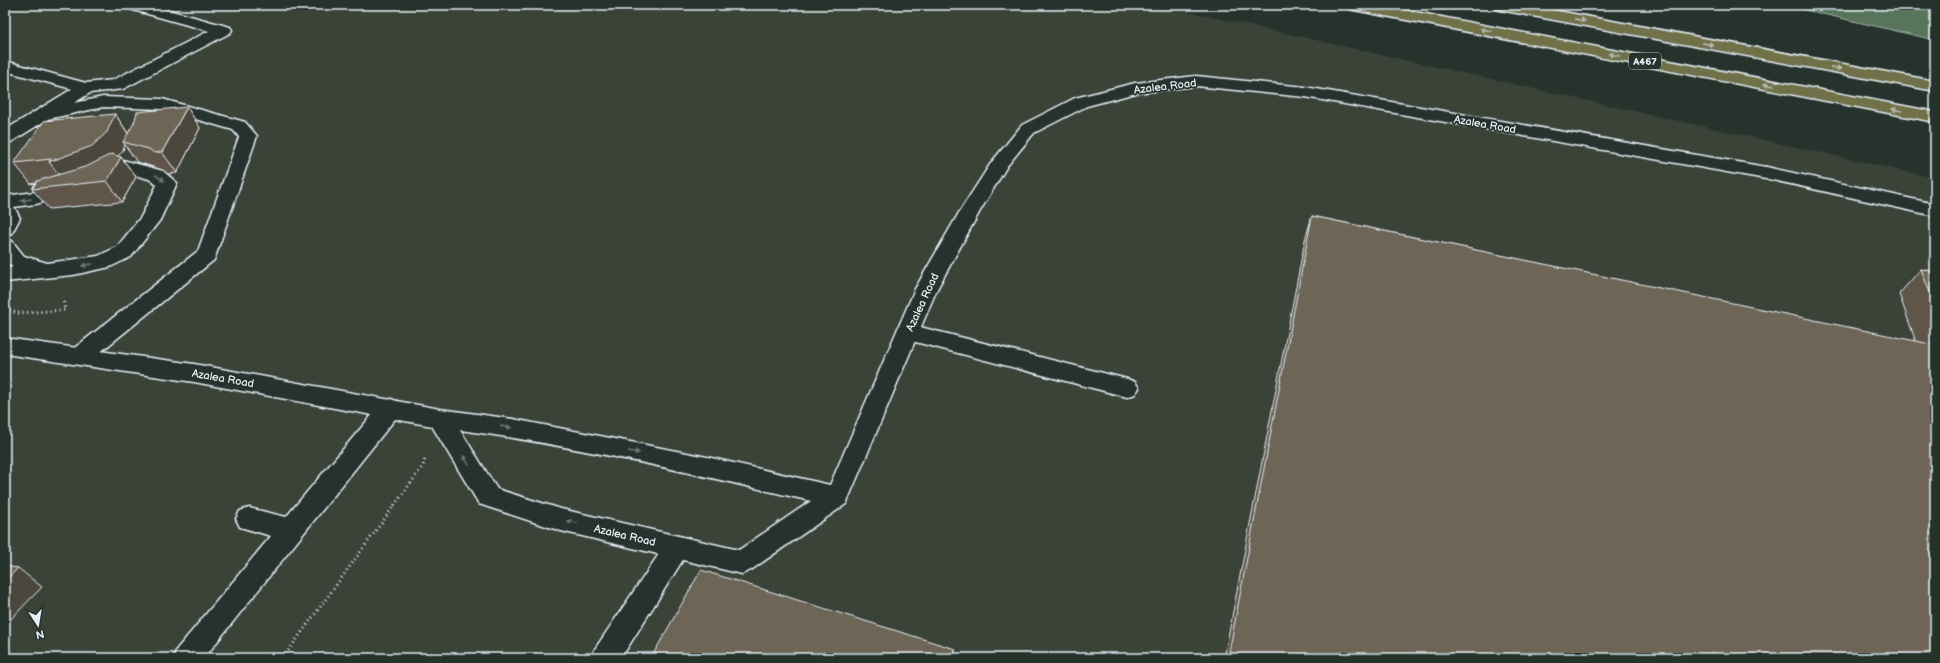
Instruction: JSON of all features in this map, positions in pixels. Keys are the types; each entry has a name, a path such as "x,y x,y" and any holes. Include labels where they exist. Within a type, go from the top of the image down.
{"main road":[{"name":"A467","path":"1354,5 1935,117"},
{"path":"1500,5 1935,86"}],"street":[{"path":"5,66 86,88 117,85 224,30 132,5"},
{"name":"Azalea Road","path":"440,418 488,497 561,520 742,562 837,497 926,289 970,211 1000,163 1028,130 1081,102 1135,88 1196,81 1305,92 1766,174 1886,198 1935,210"},
{"path":"42,115 86,88"},
{"path":"5,138 13,125 42,115 103,102 162,104 239,126 248,136 207,255 80,356"},
{"path":"122,103 138,117 140,122"},
{"path":"5,275 48,271 103,262 124,252 150,220 167,183 156,175 121,164"},
{"path":"5,202 36,198 82,184"},
{"path":"5,209 10,218 5,228"},
{"path":"5,246 17,261 48,271"},
{"path":"908,332 1127,388"},
{"name":"Azalea Road","path":"5,346 194,373 440,418 513,428 707,467 837,497"},
{"path":"187,658 391,408"},
{"path":"249,519 292,530"},
{"path":"605,658 678,547"}],"path":[{"path":"283,658 423,466 440,418"}],"shaded area":[{"path":"5,5 1158,5 1935,178 1935,658 5,658"}],"green space":[{"path":"1784,5 1935,5 1935,40"}],"building":[{"path":"187,107 162,152 154,153 149,149 123,142 134,123 137,112"},
{"path":"115,114 107,132 92,146 49,162 51,159 14,163 44,121"},
{"path":"111,154 121,157 107,181 32,189 37,181 88,166"},
{"path":"1312,216 1935,345 1935,658 1228,658"},
{"path":"1921,269 1935,272 1935,306"},
{"path":"5,566 18,568 5,581"},
{"path":"701,570 955,649 952,658 651,658"}]}
